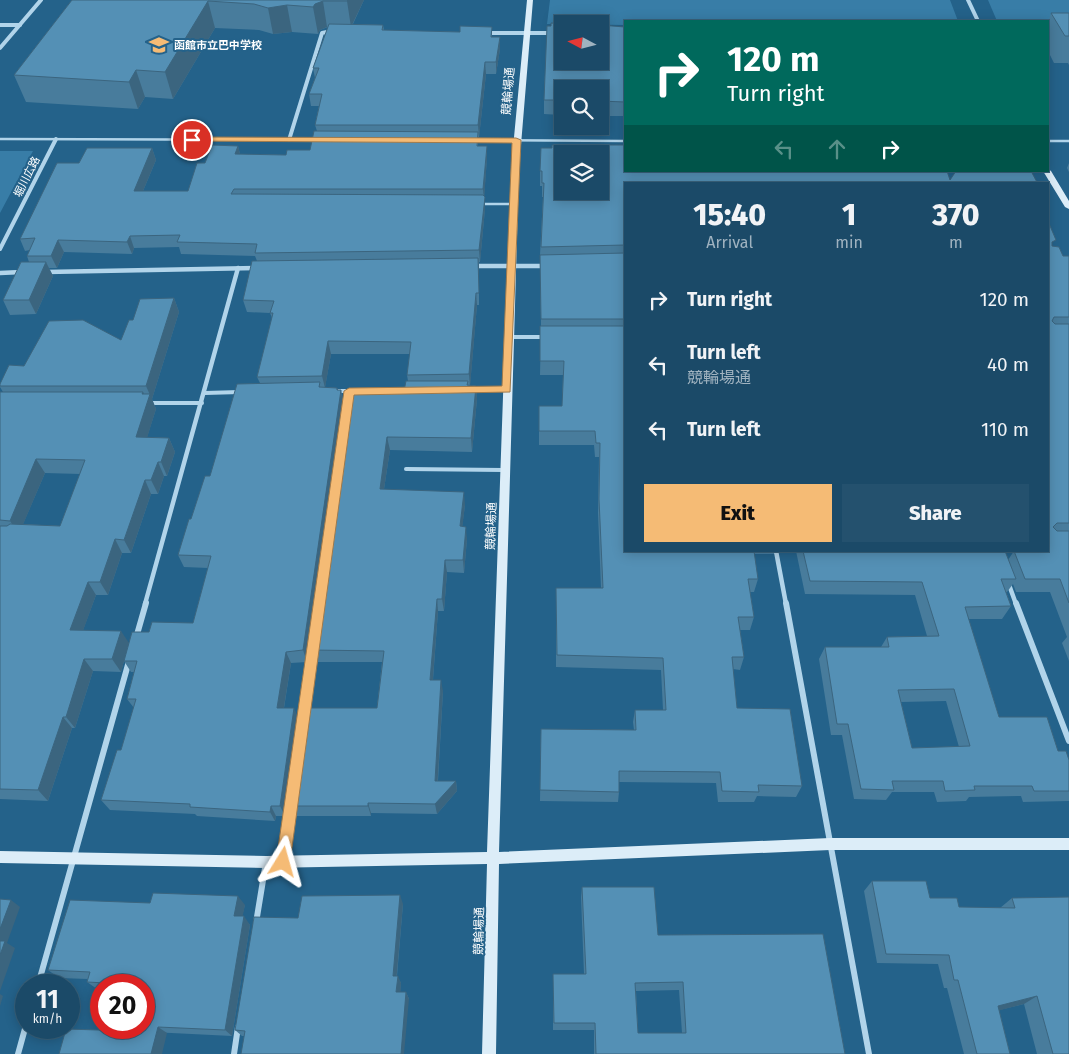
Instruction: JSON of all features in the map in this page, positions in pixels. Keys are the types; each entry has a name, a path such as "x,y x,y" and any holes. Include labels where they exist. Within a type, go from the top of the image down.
{"street":[{"path":"0,48 41,0"},
{"name":"競輪場通","path":"489,1054 493,858 516,140 530,0"},
{"path":"968,0 978,20"},
{"path":"0,25 20,25"},
{"path":"289,140 322,33 337,31"},
{"path":"478,33 554,33"},
{"name":"堀川広路","path":"0,249 56,139"},
{"path":"1048,172 1069,207"},
{"path":"468,266 551,266"},
{"path":"135,640 205,393 238,268"},
{"path":"40,272 258,268"},
{"path":"0,273 30,272"},
{"path":"776,552 869,1054"},
{"path":"1006,579 1069,741"},
{"path":"41,974 132,650"},
{"path":"0,857 283,862 493,858 830,844 1069,844"},
{"path":"255,929 266,862"},
{"path":"234,1054 240,1016"},
{"path":"18,1054 22,1039"}],"lane":[{"path":"0,139 318,140"},
{"path":"465,140 624,141"},
{"path":"1049,141 1069,141"},
{"path":"473,204 515,204"},
{"path":"510,337 550,337"},
{"path":"464,390 507,390"},
{"path":"348,401 349,391"},
{"path":"330,392 359,391"},
{"path":"378,391 416,391"},
{"path":"205,393 243,392"},
{"path":"144,403 202,403"},
{"path":"406,469 505,470"},
{"path":"304,715 313,646"},
{"path":"283,862 291,803"}],"shaded area":[{"path":"550,0 950,0 958,20 624,20 624,25 609,25 609,15 554,15 554,24 547,24"},
{"path":"988,0 1069,0 1069,36 1049,36 1049,20 997,20"},
{"path":"0,151 33,151 0,213"}],"building":[{"path":"72,0 348,0 323,1 315,4 313,7 287,5 268,8 254,4 208,1 165,72 136,70 129,82 14,75"},
{"path":"1051,13 1069,13 1069,36 1065,36"},
{"path":"554,23 554,70 609,70 609,26 624,27 624,102 609,101 609,80 554,80 554,100 544,100 547,26"},
{"path":"329,24 383,25 382,30 460,32 460,26 492,27 491,37 500,37 496,62 485,62 478,125 315,125 322,94 309,94 319,68 313,68"},
{"path":"314,131 478,132 477,146 487,146 483,189 234,189 231,194 483,195 485,197 479,250 255,253 257,244 177,242 180,235 130,236 127,242 58,240 51,256 27,256 35,238 20,239 57,163 79,163 87,148 152,148 134,191 188,191 197,163 205,163 212,145 238,146 235,154 286,155 287,150 310,150"},
{"path":"552,145 554,145 554,200 609,200 609,145 624,145 624,172 947,172 950,180 955,172 1032,172 1037,182 624,182 624,245 541,247 544,183 542,183 542,171 540,171 541,148 552,148"},
{"path":"1049,223 1056,240 1052,242 1052,246 1059,247 1063,256 1069,256 1069,317 1054,317 1052,321 1055,324 1069,324 1069,523 1057,523 1053,527 1057,531 1069,531 1069,603 1060,579 1025,579 1014,552 1049,552"},
{"path":"624,253 624,319 541,319 540,255"},
{"path":"478,258 479,293 476,293 469,374 407,375 411,342 328,341 322,376 257,377 273,313 270,313 274,301 243,300 252,261"},
{"path":"21,262 46,262 29,300 3,300"},
{"path":"174,298 146,386 0,386 9,365 24,366 49,321 83,320 121,340 129,320 133,320 140,299"},
{"path":"540,326 624,326 624,552 754,552 758,579 748,579 754,617 738,617 744,657 732,657 737,708 790,709 802,786 758,785 759,792 722,791 720,772 619,771 619,792 540,790 541,729 636,730 635,710 666,710 663,658 557,655 556,588 603,588 599,499 600,443 596,443 595,431 539,431 539,406 562,406 564,361 540,361"},
{"path":"406,381 468,381 467,385 476,386 471,438 387,437 380,489 464,492 460,526 466,527 463,560 445,560 442,599 437,599 430,680 441,680 435,781 456,781 435,804 368,803 368,806 288,806 303,708 377,708 384,651 311,650 348,390 404,391"},
{"path":"320,382 319,387 341,390 303,650 286,652 277,708 294,708 280,806 271,806 270,812 190,807 190,804 101,800 117,750 121,750 136,699 127,699 137,661 124,661 132,632 149,632 152,622 193,623 211,556 178,555 205,476 210,476 237,384"},
{"path":"0,392 143,392 142,394 150,394 136,437 169,438 161,462 158,462 151,480 145,480 124,540 115,539 100,582 88,582 70,630 121,631 112,659 84,659 66,717 63,717 38,790 0,789 0,526 10,524 60,526 85,460 36,459 10,521 0,520"},
{"path":"803,552 1005,552 1016,579 1001,579 1011,606 965,607 999,717 1047,717 1058,751 1066,751 1069,760 1069,791 1034,791 1032,786 974,786 975,790 945,791 943,781 892,781 894,790 861,789 848,724 837,724 825,647 889,647 887,637 939,636 922,582 810,581","holes":["954,689 970,746 912,748 898,690"]},
{"path":"872,881 926,881 930,898 957,898 959,907 1015,908 1012,898 1069,897 1069,1054 1053,1054 1037,996 998,1006 1010,1054 977,1054 958,980 954,980 949,955 886,954"},
{"path":"582,887 654,887 658,935 823,934 845,1054 596,1054 595,1023 554,1023 553,974 586,974","holes":["683,982 686,1033 638,1033 635,983"]},
{"path":"153,893 238,896 234,916 244,916 225,1030 158,1027 155,1039 155,974 90,974 90,982 87,982 90,972 48,970 70,900 150,903"},
{"path":"400,895 393,976 398,976 396,992 406,992 401,1054 241,1054 245,1031 235,1030 254,917 298,918 302,896"},
{"path":"0,899 11,900 0,929"},
{"path":"0,941 5,941 0,955"},
{"path":"80,1029 90,1030 90,1039 155,1039 151,1054 59,1054 63,1039 80,1039"}],"place":[{"name":"函館市立巴中学校","path":"159,45"}],"route":[{"path":"192,140 516,140 513,266 507,390 349,391 283,862"}]}
